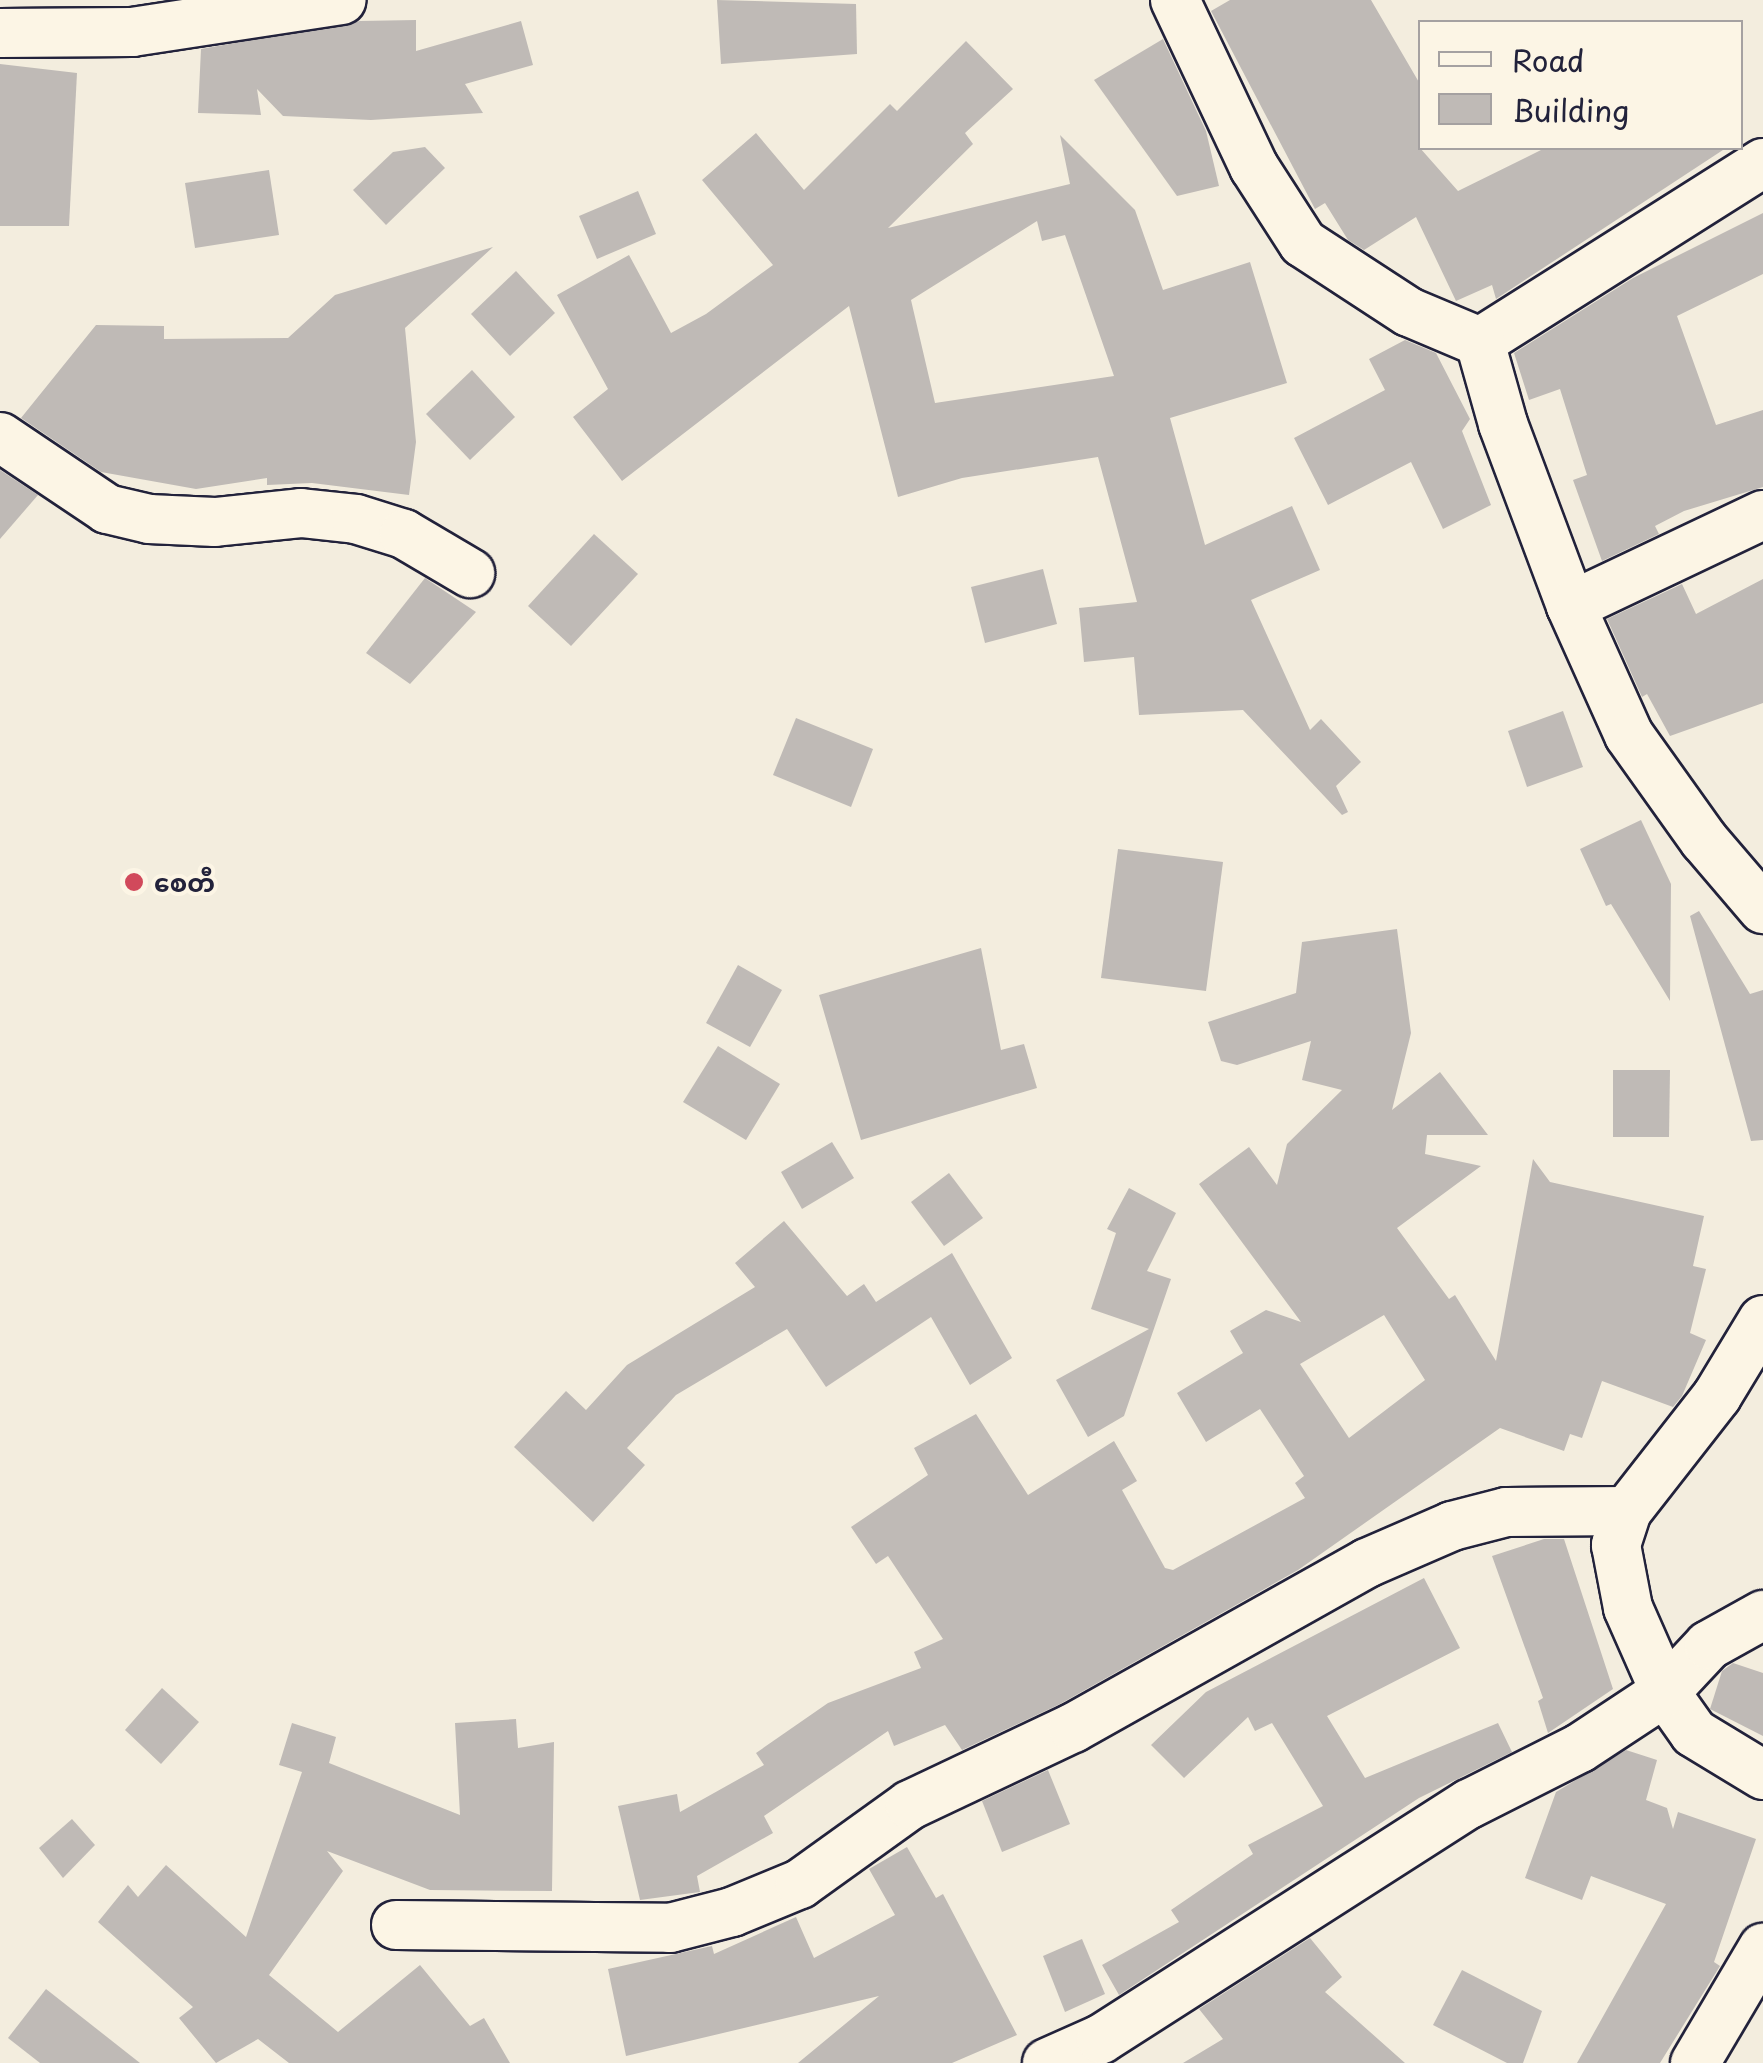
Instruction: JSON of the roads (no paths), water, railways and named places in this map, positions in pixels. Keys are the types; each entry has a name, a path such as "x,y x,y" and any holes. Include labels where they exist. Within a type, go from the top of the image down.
{"street":[{"path":"0,34 132,32 342,0"},
{"path":"1176,0 1254,167 1303,243 1409,312 1480,342"},
{"path":"1480,342 1763,164"},
{"path":"1480,342 1503,424 1570,606 1629,735 1704,840 1763,909"},
{"path":"0,437 107,509 166,520 302,513 356,519 404,534 470,573"},
{"path":"1570,606 1763,515"},
{"path":"1763,1320 1717,1396 1627,1510 1616,1545 1628,1608 1666,1692 1694,1732 1763,1775"},
{"path":"396,1926 651,1929 732,1912 800,1884 910,1806 1073,1728 1368,1563 1452,1526 1506,1512 1627,1510"},
{"path":"1048,2063 1102,2039 1470,1804 1580,1748 1666,1692 1709,1645 1763,1615"},
{"path":"1695,2063 1763,1948"}],"place":[{"name":"စေတီ","path":"134,882"}]}
